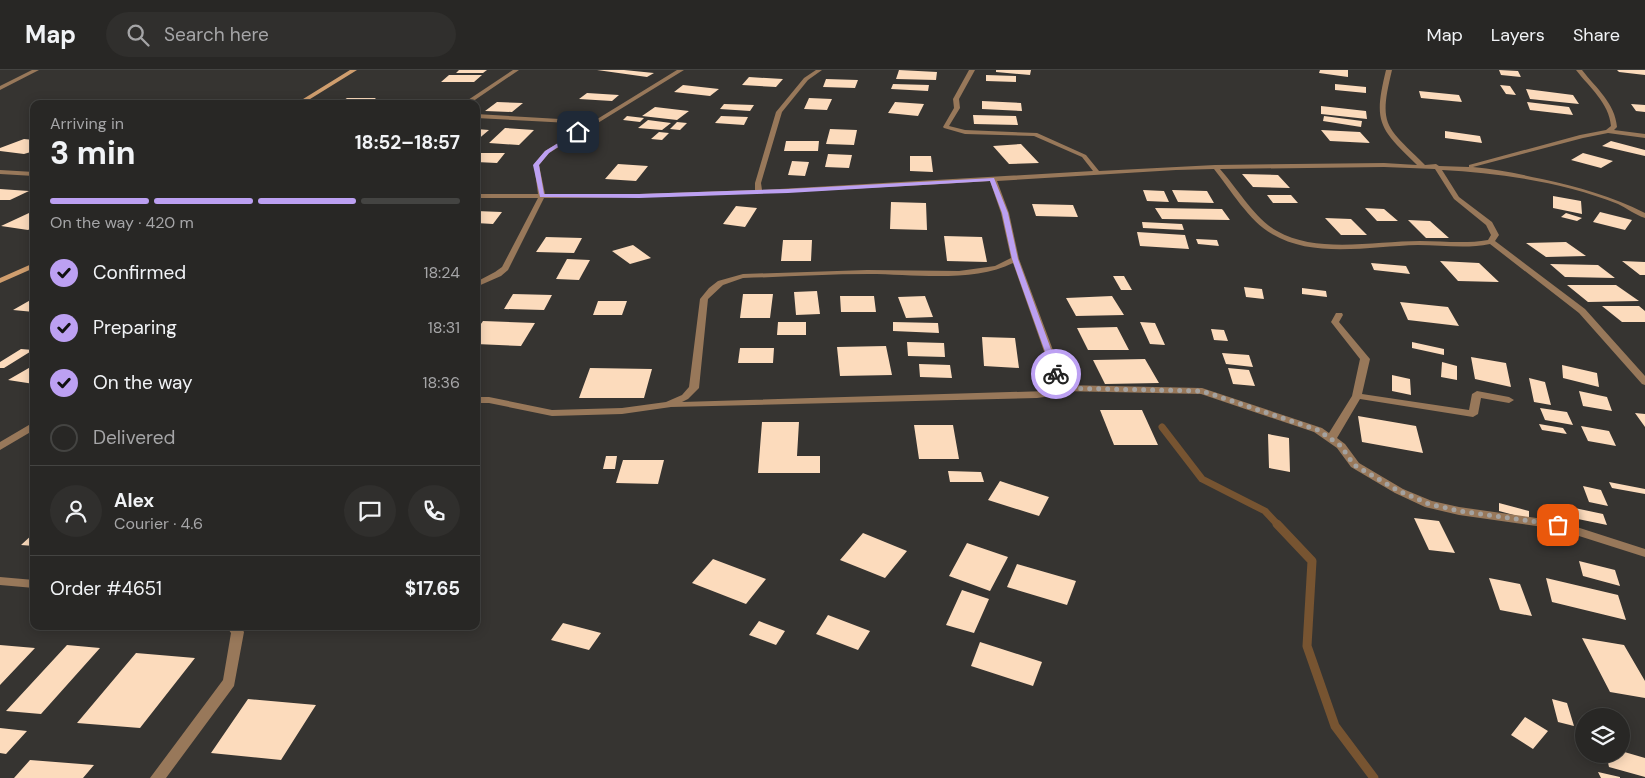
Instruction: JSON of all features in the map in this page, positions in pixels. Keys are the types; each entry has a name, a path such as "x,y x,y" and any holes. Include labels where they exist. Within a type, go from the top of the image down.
{"street":[{"path":"0,88 36,70"},
{"path":"305,100 354,70"},
{"path":"471,100 516,70"},
{"path":"480,284 498,274 504,268 542,196 536,165 547,152 593,122 681,70"},
{"path":"759,192 760,175 779,112 806,79 819,70"},
{"path":"972,70 956,99 957,108 946,127 965,132 1035,134 1084,156 1098,173"},
{"path":"1389,70 1383,101 1382,112 1384,121 1392,135 1422,166"},
{"path":"1579,70 1605,103 1614,119 1614,127 1608,131"},
{"path":"480,116 593,122"},
{"path":"1462,168 1582,136 1608,131 1645,136"},
{"path":"480,196 639,196 759,192 1215,166 1356,164 1436,166 1517,176 1577,189 1620,203 1645,216"},
{"path":"1215,166 1259,219 1273,232 1291,239 1321,244 1362,246 1476,244 1491,242 1582,311 1645,382"},
{"path":"1436,166 1456,198 1489,224 1495,236 1491,242"},
{"path":"0,172 30,174"},
{"path":"992,180 1005,213 1015,259 1058,377 1059,388"},
{"path":"668,405 685,397 694,388 704,299 711,289 720,282 743,276 867,272 959,273 997,268 1015,259"},
{"path":"0,281 30,267"},
{"path":"1332,440 1357,396 1365,360 1335,322 1339,315"},
{"path":"480,400 489,400 552,413 622,411 714,402 1037,395 1049,394 1059,388 1202,391 1318,430 1341,446 1354,465 1399,491 1429,504 1460,511 1558,525 1645,553"},
{"path":"1357,396 1473,414 1477,394 1509,400"},
{"path":"0,447 30,428"},
{"path":"0,581 30,584"},
{"path":"157,778 229,682 238,632 236,630"}],"building":[{"path":"459,70 487,70 483,73 456,73"},
{"path":"597,70 624,70 654,73 647,77"},
{"path":"899,70 937,72 936,80 896,79"},
{"path":"996,70 1031,70 1030,75 996,72"},
{"path":"1320,70 1348,70 1348,77 1319,73"},
{"path":"1499,70 1518,71 1521,77 1501,75"},
{"path":"1617,70 1645,70 1645,75 1619,72"},
{"path":"449,75 482,75 474,82 441,82"},
{"path":"986,75 1016,76 1016,82 986,81"},
{"path":"749,77 783,79 776,87 742,85"},
{"path":"826,79 858,80 855,88 823,87"},
{"path":"893,84 929,85 928,91 891,89"},
{"path":"1335,84 1366,87 1366,93 1335,90"},
{"path":"683,85 719,89 710,96 674,92"},
{"path":"1500,85 1510,86 1516,95 1506,94"},
{"path":"1526,89 1573,95 1579,104 1530,99"},
{"path":"1419,91 1459,95 1462,102 1421,98"},
{"path":"587,93 619,95 612,101 579,99"},
{"path":"347,98 376,98 374,100 344,100"},
{"path":"809,98 832,99 827,110 804,109"},
{"path":"982,101 1021,103 1022,111 982,109"},
{"path":"497,102 523,103 512,112 485,111"},
{"path":"895,102 924,104 918,116 888,113"},
{"path":"1527,102 1569,107 1573,115 1530,110"},
{"path":"724,104 754,105 750,111 720,109"},
{"path":"1631,104 1645,105 1645,112 1636,111"},
{"path":"1321,106 1366,111 1367,119 1321,114"},
{"path":"655,107 689,111 677,120 642,116"},
{"path":"973,115 1016,116 1018,125 974,124"},
{"path":"627,116 644,118 640,122 623,120"},
{"path":"721,116 748,117 744,125 715,123"},
{"path":"1324,116 1362,121 1361,127 1323,121"},
{"path":"648,120 671,123 662,130 638,128"},
{"path":"677,122 687,123 680,130 670,129"},
{"path":"505,128 534,130 519,145 489,143"},
{"path":"480,129 489,130 480,138"},
{"path":"830,129 857,130 854,145 826,144"},
{"path":"1321,130 1360,132 1370,143 1330,141"},
{"path":"1445,131 1480,136 1482,143 1445,138"},
{"path":"659,132 669,133 662,140 651,139"},
{"path":"24,139 30,140 30,152 24,154 0,151 0,148"},
{"path":"786,141 819,141 818,151 784,151"},
{"path":"1611,141 1645,150 1645,156 1602,146"},
{"path":"1021,144 1039,163 1009,164 993,146"},
{"path":"480,153 505,153 497,163 480,162"},
{"path":"1583,153 1613,161 1601,168 1571,160"},
{"path":"828,154 852,155 849,168 825,167"},
{"path":"910,156 931,156 933,172 910,171"},
{"path":"792,161 809,162 805,176 788,175"},
{"path":"618,164 648,166 636,181 605,179"},
{"path":"1242,174 1278,175 1290,188 1253,187"},
{"path":"0,189 29,191 10,200 0,200"},
{"path":"1143,190 1164,191 1169,202 1147,201"},
{"path":"1172,190 1207,191 1214,203 1178,202"},
{"path":"1267,195 1291,195 1298,203 1273,203"},
{"path":"1553,196 1581,201 1582,214 1553,208"},
{"path":"891,202 926,203 927,230 890,229"},
{"path":"1032,204 1073,205 1078,217 1036,216"},
{"path":"736,206 757,208 745,227 723,224"},
{"path":"1155,208 1222,209 1230,220 1162,219"},
{"path":"1365,208 1384,209 1398,221 1377,221"},
{"path":"480,211 502,212 493,224 480,223"},
{"path":"1600,212 1632,220 1625,230 1593,222"},
{"path":"30,213 30,229 28,230 1,226"},
{"path":"1566,213 1582,218 1577,221 1561,217"},
{"path":"1325,218 1351,219 1367,235 1341,235"},
{"path":"1408,220 1430,221 1449,238 1426,238"},
{"path":"1142,222 1182,224 1184,230 1143,228"},
{"path":"1137,232 1185,235 1189,249 1140,246"},
{"path":"944,236 982,237 987,262 947,261"},
{"path":"546,237 582,238 574,253 536,252"},
{"path":"1196,239 1217,240 1219,246 1198,244"},
{"path":"783,240 812,240 811,261 781,261"},
{"path":"1566,242 1586,256 1546,257 1526,243"},
{"path":"633,245 651,258 630,264 612,251"},
{"path":"567,259 590,260 579,280 556,279"},
{"path":"1440,261 1479,263 1499,282 1458,281"},
{"path":"1622,261 1645,262 1645,275 1640,275"},
{"path":"1371,263 1406,266 1410,274 1374,270"},
{"path":"1550,264 1598,265 1615,278 1565,277"},
{"path":"1113,276 1124,276 1132,290 1121,290"},
{"path":"1567,285 1616,285 1639,301 1588,302"},
{"path":"1244,287 1262,289 1264,299 1246,297"},
{"path":"1302,288 1326,291 1327,297 1302,294"},
{"path":"817,291 820,314 796,315 794,292"},
{"path":"513,294 552,295 544,310 504,309"},
{"path":"743,294 773,294 770,318 740,318"},
{"path":"840,296 874,296 876,312 841,312"},
{"path":"925,296 933,317 906,318 898,297"},
{"path":"1112,296 1124,315 1076,316 1066,298"},
{"path":"30,300 30,312 13,310"},
{"path":"598,301 627,301 622,315 593,315"},
{"path":"1400,302 1448,307 1459,326 1408,320"},
{"path":"1602,306 1639,306 1645,311 1645,322 1622,322"},
{"path":"483,321 535,323 521,346 480,344 480,325"},
{"path":"778,322 806,322 806,335 777,335"},
{"path":"893,322 938,323 939,333 893,331"},
{"path":"1140,322 1155,323 1165,345 1150,344"},
{"path":"1117,327 1129,350 1088,350 1077,328"},
{"path":"1211,329 1224,330 1228,341 1214,340"},
{"path":"982,337 1015,338 1019,368 984,366"},
{"path":"907,342 944,343 945,357 908,356"},
{"path":"1412,342 1444,349 1444,355 1412,348"},
{"path":"886,346 892,375 840,376 837,347"},
{"path":"740,348 774,348 773,363 738,363"},
{"path":"21,349 30,350 30,352 4,368 0,368 0,362"},
{"path":"1222,353 1249,355 1253,367 1226,364"},
{"path":"1471,357 1506,363 1511,387 1475,379"},
{"path":"1145,359 1159,383 1105,384 1093,360"},
{"path":"1442,362 1457,366 1457,380 1441,377"},
{"path":"919,364 950,365 952,378 920,377"},
{"path":"1562,365 1597,373 1599,387 1563,378"},
{"path":"30,367 30,383 8,380"},
{"path":"590,368 652,369 644,398 579,398"},
{"path":"1228,368 1249,370 1255,386 1233,384"},
{"path":"1392,375 1410,379 1411,395 1392,391"},
{"path":"1529,378 1545,382 1551,405 1534,402"},
{"path":"1579,391 1607,397 1612,411 1583,406"},
{"path":"1540,408 1567,412 1573,425 1545,420"},
{"path":"1100,410 1142,410 1158,445 1114,445"},
{"path":"1635,413 1645,414 1645,427"},
{"path":"1358,416 1416,426 1423,453 1362,442"},
{"path":"762,422 799,422 797,456 820,456 820,473 758,473"},
{"path":"1539,424 1563,428 1567,434 1542,430"},
{"path":"914,425 953,425 959,459 919,459"},
{"path":"1581,426 1609,431 1616,446 1588,441"},
{"path":"1268,434 1289,438 1290,472 1269,468"},
{"path":"606,456 617,456 615,469 603,469"},
{"path":"623,460 664,460 658,484 616,483"},
{"path":"948,471 981,472 984,482 950,482"},
{"path":"1000,481 1049,497 1039,516 988,500"},
{"path":"1609,482 1645,489 1645,494 1612,488"},
{"path":"1583,486 1601,490 1608,506 1589,502"},
{"path":"1499,503 1529,511 1529,519 1499,511"},
{"path":"1570,507 1603,514 1607,525 1573,518"},
{"path":"1414,518 1439,521 1455,553 1429,550"},
{"path":"863,533 907,551 885,578 840,560"},
{"path":"30,537 30,546 21,545"},
{"path":"967,543 1008,557 990,591 949,576"},
{"path":"713,559 766,579 746,604 692,583"},
{"path":"1579,561 1615,570 1620,586 1583,576"},
{"path":"1017,564 1076,581 1067,605 1007,587"},
{"path":"1489,578 1520,584 1532,616 1500,610"},
{"path":"1546,578 1618,595 1626,620 1552,602"},
{"path":"962,590 989,599 974,633 946,625"},
{"path":"828,615 870,631 858,650 816,634"},
{"path":"759,621 785,631 776,645 749,635"},
{"path":"563,623 601,633 589,650 551,640"},
{"path":"1582,638 1624,645 1645,681 1645,698 1610,692"},
{"path":"980,642 1042,662 1033,686 971,666"},
{"path":"0,645 35,648 0,685"},
{"path":"67,645 100,648 41,714 6,711"},
{"path":"136,653 195,658 140,728 77,723"},
{"path":"248,699 316,705 281,760 211,753"},
{"path":"1552,699 1567,703 1574,726 1558,722"},
{"path":"1525,717 1548,731 1533,749 1511,735"},
{"path":"0,728 27,731 6,754 0,753"},
{"path":"1630,754 1645,758 1645,777 1609,767 1608,763 1630,763"},
{"path":"30,760 94,765 83,778 14,778"},
{"path":"1598,772 1620,777 1620,778 1601,778"}],"waterway":[{"path":"1162,427 1202,479 1265,511 1278,525"},
{"path":"1277,524 1312,561 1307,646 1335,726 1374,778"}],"way so far":[{"path":"1056,374 1059,388 1185,389 1202,391 1318,430 1341,446 1354,465 1399,491 1429,504 1460,511 1558,525"}],"route":[{"path":"578,132 547,152 536,165 542,196 639,196 788,191 992,180 1005,213 1015,259 1056,374"}]}
